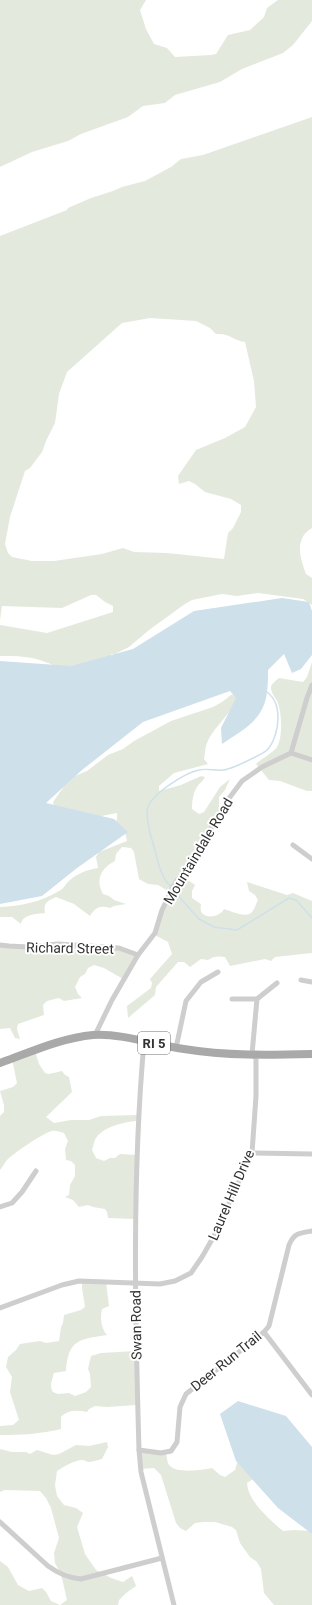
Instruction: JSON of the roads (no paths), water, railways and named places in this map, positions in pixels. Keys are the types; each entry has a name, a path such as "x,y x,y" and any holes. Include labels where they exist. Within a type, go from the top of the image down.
{"main road":[{"name":"RI 5","path":"0,1063 58,1042 95,1035 111,1036 176,1048 226,1053 312,1054"}],"street":[{"path":"312,685 306,700 291,753 312,760"},
{"name":"Mountaindale Road","path":"95,1035 112,1000 138,955 155,933 162,910 174,885 193,859 227,801 242,781 262,767 291,753"},
{"path":"293,845 312,860"},
{"name":"Richard Street","path":"0,945 28,947 58,944 119,948 138,955"},
{"path":"176,1048 186,1002 201,982 218,972"},
{"path":"301,980 312,982"},
{"path":"232,999 257,999 277,983"},
{"name":"Laurel Hill Drive","path":"0,1308 62,1285 79,1281 160,1284 175,1281 191,1272 214,1236 252,1153 256,1096 254,1054 257,999"},
{"name":"Swan Road","path":"144,1042 138,1126 135,1283 139,1450 141,1472 174,1605"},
{"path":"252,1153 312,1154"},
{"path":"0,1207 12,1203 22,1192 36,1171"},
{"name":"Deer Run Trail","path":"139,1450 161,1453 171,1451 177,1442 180,1407 186,1394 264,1332 269,1326 292,1237 300,1232 312,1231"},
{"path":"264,1332 312,1396"},
{"path":"0,1522 48,1566 70,1578 81,1579 162,1558"}],"water":[{"path":"282,598 309,602 312,611 312,655 301,669 292,673 284,654 268,670 265,702 257,717 245,729 222,744 221,728 236,698 230,691 143,722 82,770 46,803 114,819 128,832 77,868 42,896 0,904 0,661 71,666 133,649 194,611"},
{"path":"238,1401 286,1416 312,1447 312,1534 278,1508 236,1461 220,1414"}],"waterway":[{"path":"171,887 164,878 158,860 148,825 148,807 156,796 170,784 186,775 202,769 227,769 246,762 267,750 275,735 278,719 276,704 267,692"},
{"path":"173,890 199,919 214,927 237,930 289,898 296,900 312,918"}]}
